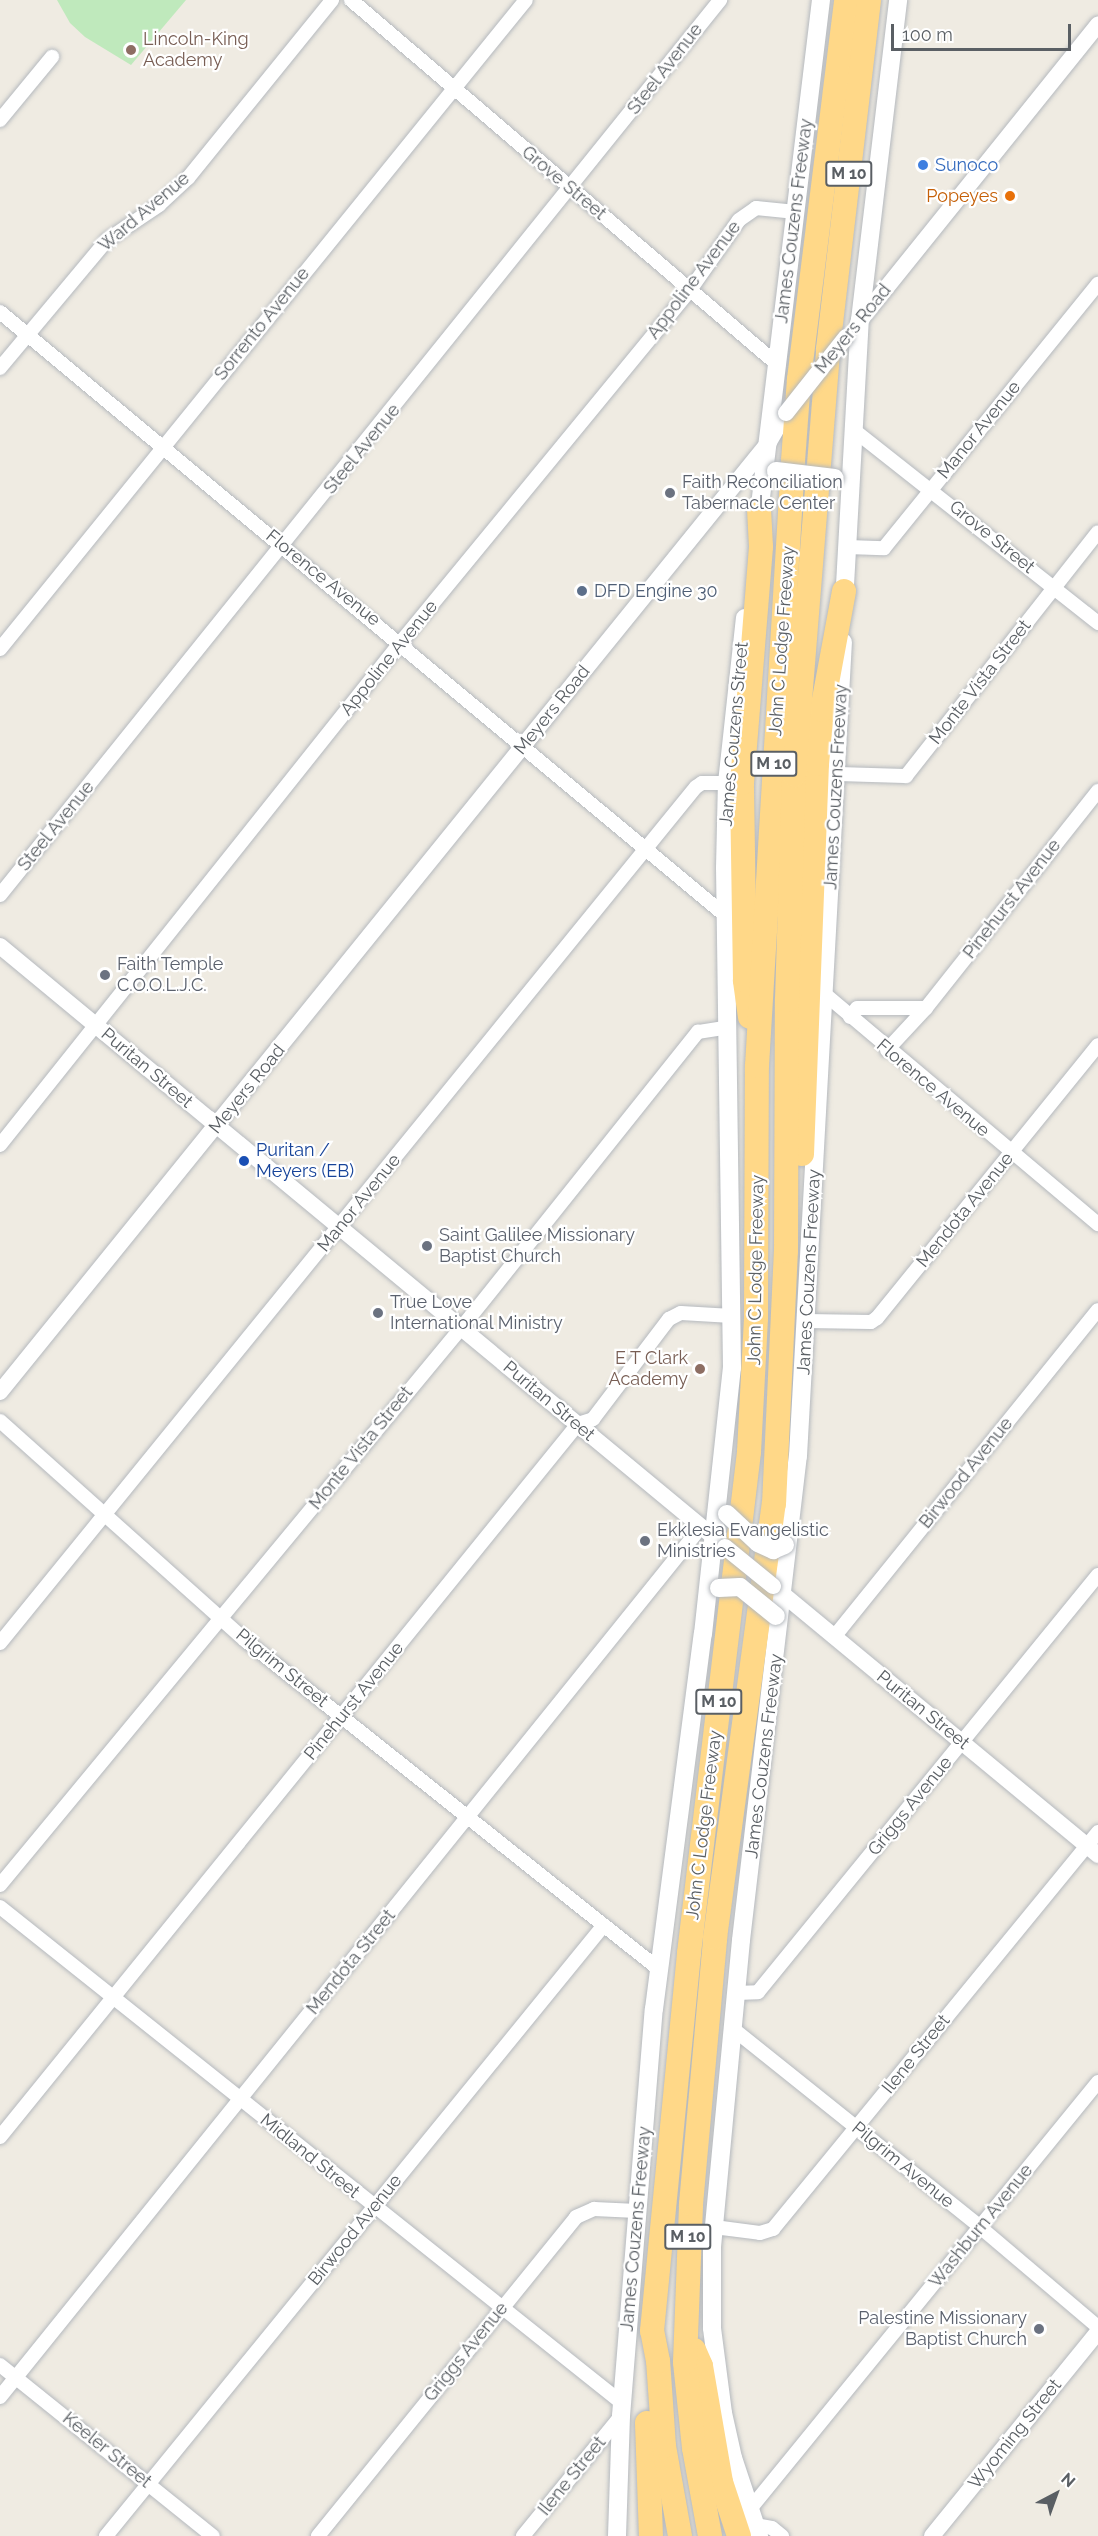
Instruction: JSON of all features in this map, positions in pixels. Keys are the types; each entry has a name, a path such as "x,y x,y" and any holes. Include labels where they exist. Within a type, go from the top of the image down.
{"highway":[{"name":"John C Lodge Freeway","path":"680,2536 664,2446 658,2361 652,2331 689,1953 749,1452 756,1318 757,1066 799,379 846,0"},
{"name":"John C Lodge Freeway","path":"710,2536 694,2448 686,2331 691,2193 715,1938 774,1504 786,1251 787,1000 794,775 828,349 870,0"},
{"path":"757,1066 745,980 741,861 742,783 761,547 759,510"},
{"path":"786,1251 798,1215 801,1170 818,753 844,591"},
{"path":"651,2536 647,2358 652,2331"},
{"path":"686,2331 701,2366 721,2482 751,2527"}],"main road":[{"name":"James Couzens Freeway","path":"769,442 820,0"},
{"name":"James Couzens Freeway","path":"751,2527 733,2458 715,2362 711,2282 714,2227 735,1993 778,1625 779,1591 788,1543 806,1321 826,995 844,591 848,547 843,479 855,431 860,320 898,0"},
{"name":"James Couzens Street","path":"729,1027 726,916 727,783 759,510 771,471 769,442"},
{"path":"771,471 843,479"},
{"name":"James Couzens Freeway","path":"617,2536 621,2410 636,2211 660,1970 706,1604 732,1368 729,1027"},
{"path":"722,1462 723,1502 728,1514 758,1544 773,1550 788,1543"},
{"path":"706,1604 718,1588 740,1587 778,1625"}],"street":[{"name":"Ward Avenue","path":"0,368 107,240 159,204 188,178 332,0"},
{"name":"Grove Street","path":"351,0 778,365"},
{"name":"Sorrento Avenue","path":"0,649 526,0"},
{"name":"Steel Avenue","path":"0,895 571,189 720,0"},
{"name":"Meyers Road","path":"0,1392 769,442 786,413 1098,25"},
{"path":"0,120 52,57"},
{"name":"Appoline Avenue","path":"0,1145 401,642 690,290 747,212 756,208 796,212"},
{"name":"Manor Avenue","path":"848,547 884,548 1098,284"},
{"name":"Florence Avenue","path":"0,312 401,642 726,916"},
{"name":"Grove Street","path":"855,431 932,489 1098,623"},
{"name":"Monte Vista Street","path":"837,774 906,776 1098,532"},
{"name":"Manor Avenue","path":"0,1643 106,1516 696,788 702,783 727,783"},
{"name":"Pinehurst Avenue","path":"887,1050 926,1008 1098,791"},
{"name":"Puritan Street","path":"0,946 1093,1850"},
{"name":"Florence Avenue","path":"826,995 887,1050 1098,1224"},
{"path":"850,1017 857,1008 926,1008"},
{"name":"Monte Vista Street","path":"0,1885 222,1620 698,1032 729,1027"},
{"name":"Mendota Avenue","path":"806,1321 874,1321 1098,1045"},
{"name":"Birwood Avenue","path":"834,1637 1098,1310"},
{"name":"Pinehurst Avenue","path":"0,2137 578,1424 592,1419 674,1315 732,1316"},
{"name":"Pilgrim Street","path":"0,1421 222,1620 660,1970"},
{"name":"Mendota Street","path":"0,2397 468,1817 713,1537"},
{"name":"Griggs Avenue","path":"735,1993 758,1992 1098,1575"},
{"name":"Ilene Street","path":"714,2227 760,2233 773,2229 856,2127 1093,1850 1098,1832"},
{"name":"Midland Street","path":"0,1907 501,2308 621,2410"},
{"name":"Birwood Avenue","path":"106,2536 604,1925"},
{"name":"Pilgrim Avenue","path":"732,2028 980,2227 1098,2327"},
{"name":"Washburn Avenue","path":"751,2527 980,2227 1098,2082"},
{"name":"Griggs Avenue","path":"318,2536 576,2217 594,2209 636,2211"},
{"name":"Wyoming Street","path":"932,2536 1098,2332"},
{"name":"Keeler Street","path":"0,2365 213,2536"},
{"name":"Ilene Street","path":"523,2536 621,2410"},
{"path":"751,2527 772,2528 782,2536"}],"green space":[{"path":"57,0 186,0 131,65 85,37 70,23"}],"place":[{"name":"Lincoln-King Academy","path":"131,50"},
{"name":"Sunoco","path":"923,165"},
{"name":"Popeyes","path":"1010,196"},
{"name":"Faith Reconciliation Tabernacle Center","path":"670,493"},
{"name":"DFD Engine 30","path":"582,591"},
{"name":"Faith Temple C.O.O.L.J.C.","path":"105,975"},
{"name":"Puritan / Meyers (EB)","path":"244,1161"},
{"name":"Saint Galilee Missionary Baptist Church","path":"427,1246"},
{"name":"True Love International Ministry","path":"378,1313"},
{"name":"E T Clark Academy","path":"700,1369"},
{"name":"Ekklesia Evangelistic Ministries","path":"645,1541"},
{"name":"Palestine Missionary Baptist Church","path":"1039,2329"}]}
